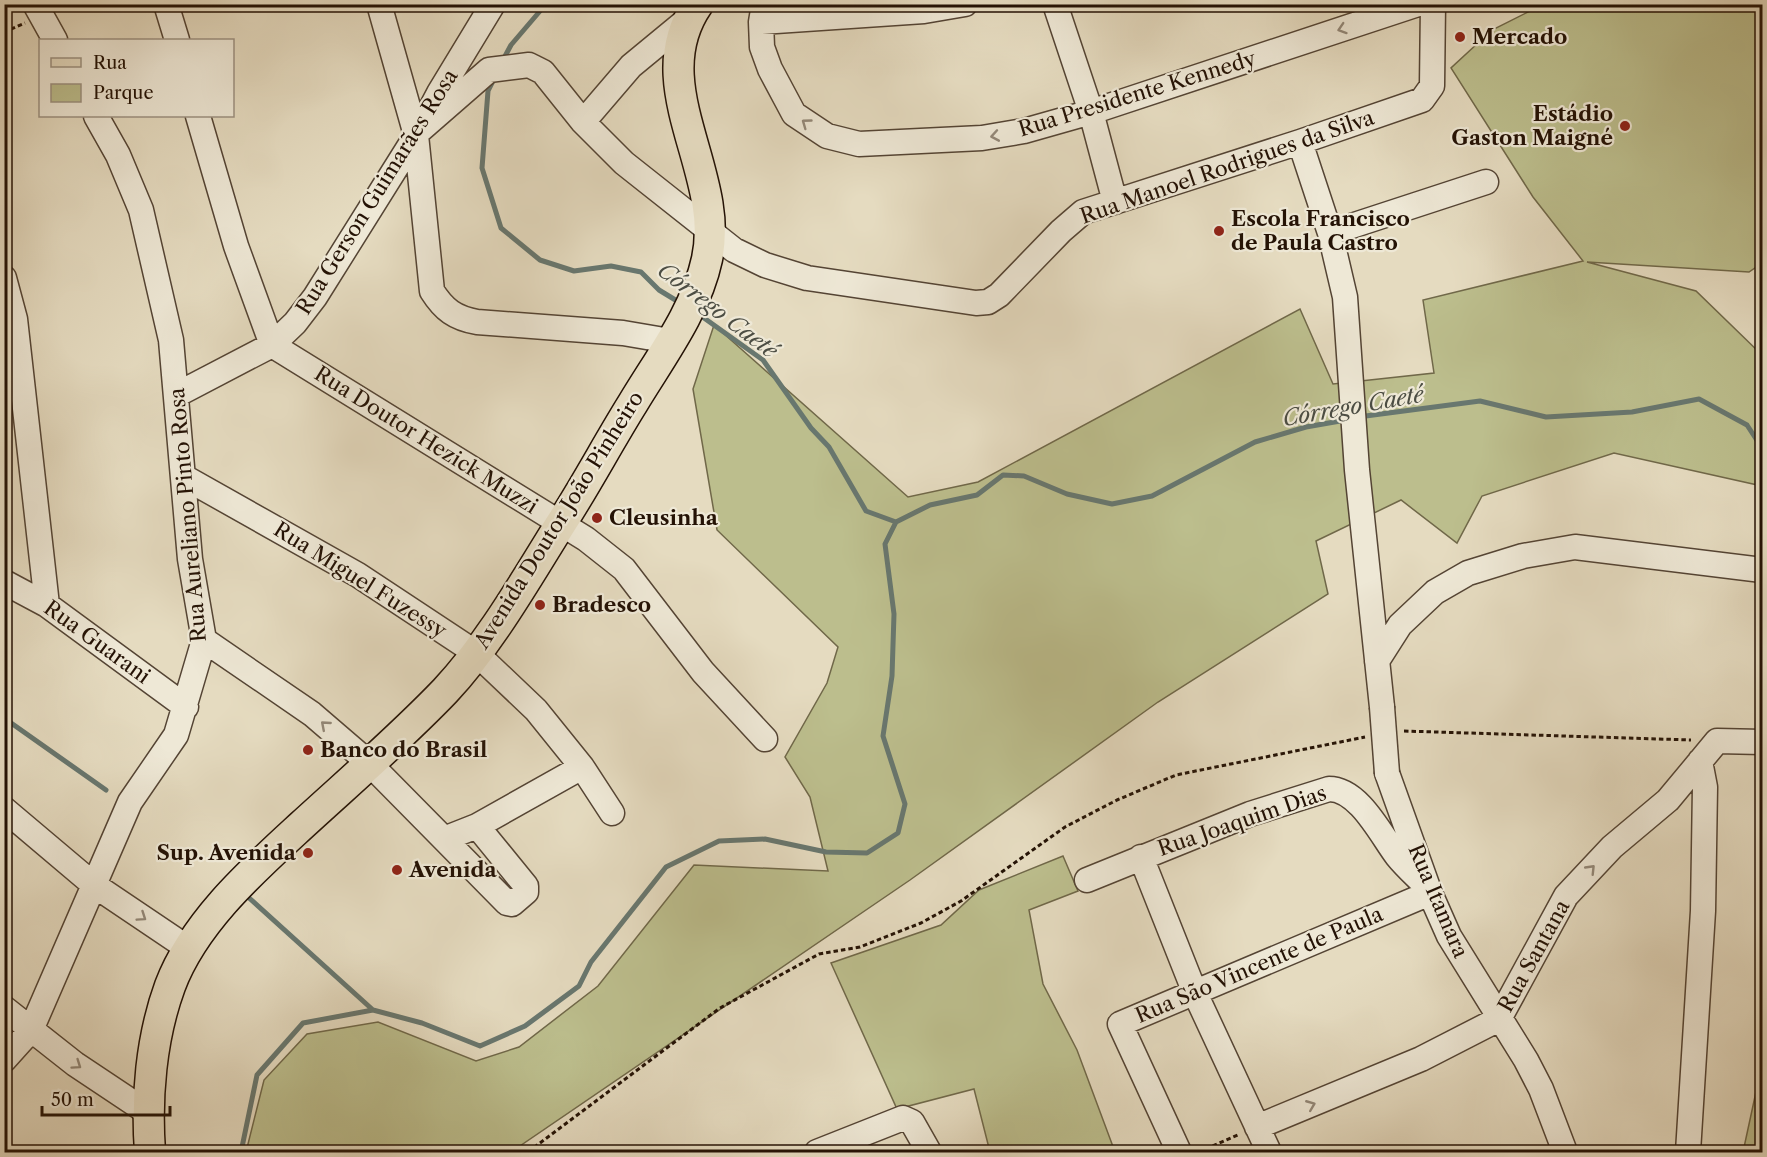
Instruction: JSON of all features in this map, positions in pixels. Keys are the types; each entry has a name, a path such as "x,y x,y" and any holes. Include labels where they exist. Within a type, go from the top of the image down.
{"main road":[{"name":"Avenida Doutor João Pinheiro","path":"150,1152 147,1112 159,1023 171,984 189,949 238,884 446,690 476,653 561,524 672,338 695,294 707,260 711,231 702,172 682,109 677,72 679,44 693,12"}],"street":[{"path":"35,4 54,39"},
{"path":"166,4 177,39"},
{"path":"379,4 418,133 432,291 442,307 459,319 477,322 672,338"},
{"name":"Rua Gerson Guimarães Rosa","path":"178,394 272,345 295,323 315,297 418,133 439,93 494,4"},
{"path":"762,13 923,8 965,4"},
{"path":"1055,4 1091,112 1115,202"},
{"name":"Rua Presidente Kennedy","path":"762,13 762,47 794,114 827,136 859,144 982,138 1024,131 1091,112 1418,4"},
{"name":"Rua Manoel Rodrigues da Silva","path":"418,133 493,69 529,65 543,72 583,122 624,163 734,250 765,265 807,278 976,303 988,302 999,295 1074,218 1083,212 1422,100 1428,95 1432,75 1433,4"},
{"path":"583,122 631,66 693,12"},
{"name":"Rua Aureliano Pinto Rosa","path":"4,1060 31,1030 130,802 176,735 204,640 190,559 178,394 171,340 141,210 118,155 97,117"},
{"path":"198,117 236,246 272,345"},
{"path":"1300,142 1330,233 1345,297 1357,470 1377,661"},
{"path":"1330,233 1486,182"},
{"path":"4,278 15,319 47,605"},
{"name":"Rua Doutor Hezick Muzzi","path":"272,345 561,524 624,569 703,672 765,739"},
{"name":"Rua Miguel Fuzessy","path":"184,477 348,569 476,653 536,710 582,766 612,813"},
{"path":"1377,661 1400,625 1416,606 1434,592 1468,573 1523,556 1575,547 1762,570"},
{"name":"Rua Guarani","path":"4,582 47,605 186,707"},
{"path":"204,640 312,714 369,763 507,903 515,902 526,892 526,886 483,833"},
{"name":"Rua Itamara","path":"1377,661 1387,773 1430,891 1455,946 1526,1060 1541,1089 1565,1152"},
{"name":"Rua Santana","path":"1257,1127 1421,1059 1499,1019 1566,896 1612,847 1668,800 1717,741 1762,742"},
{"path":"1688,1152 1703,911 1706,787 1700,761"},
{"path":"463,858 483,833 582,766"},
{"name":"Rua Joaquim Dias","path":"1087,880 1250,814 1322,790 1337,789 1369,815 1399,858 1430,891"},
{"path":"4,809 94,885 189,949"},
{"path":"444,839 483,833"},
{"path":"1141,857 1195,993 1269,1152"},
{"name":"Rua São Vincente de Paula","path":"1179,1152 1120,1024 1430,891"},
{"path":"4,1008 31,1030 147,1112"},
{"path":"817,1152 898,1118 912,1122 929,1152"}],"path":[{"path":"1198,1152 1257,1127"}],"green space":[{"path":"1542,5 1762,5 1762,263 1749,272 1587,262 1696,291 1762,355 1762,486 1614,453 1482,496 1457,543 1401,500 1316,541 1328,594 1158,702 910,880 511,1152 246,1152 264,1080 307,1034 378,1022 476,1061 519,1047 598,986 694,865 828,871 810,797 785,757 827,683 838,647 717,530 693,389 714,325 908,497 978,482 1300,309 1333,384 1434,373 1423,300 1583,261 1533,197 1451,68 1492,30"},
{"path":"1063,856 1078,891 1029,910 1043,984 1077,1050 1115,1152 990,1152 974,1089 897,1109 831,963 941,925 979,890"},
{"path":"1762,1064 1762,1152 1743,1152"}],"waterway":[{"name":"Córrego Caeté","path":"503,60 511,45 546,4"},
{"name":"Córrego Caeté","path":"494,79 488,91 482,168 501,228 540,260 574,271 611,266 641,272 659,290 682,304"},
{"name":"Córrego Caeté","path":"697,313 763,360 811,428 829,447 866,511 896,522 930,505 977,495 1003,475 1024,476 1067,494 1112,504 1152,496 1255,442 1306,427 1346,420"},
{"name":"Córrego Caeté","path":"1358,417 1480,401 1546,417 1632,412 1699,399 1747,425 1762,448"},
{"path":"241,1152 257,1075 303,1023 373,1010 422,1023 480,1046 525,1026 579,986 591,962 666,867 719,841 765,839 826,852 867,853 898,833 905,804 883,736 892,676 894,614 885,544 896,522"},
{"path":"4,718 106,790"},
{"path":"248,897 373,1010"}],"place":[{"name":"Mercado","path":"1460,37"},
{"name":"Estádio Gaston Maigné","path":"1625,126"},
{"name":"Escola Francisco de Paula Castro","path":"1219,231"},
{"name":"Cleusinha","path":"597,518"},
{"name":"Bradesco","path":"540,605"},
{"name":"Banco do Brasil","path":"308,750"},
{"name":"Sup. Avenida","path":"308,853"},
{"name":"Avenida","path":"397,870"}]}
